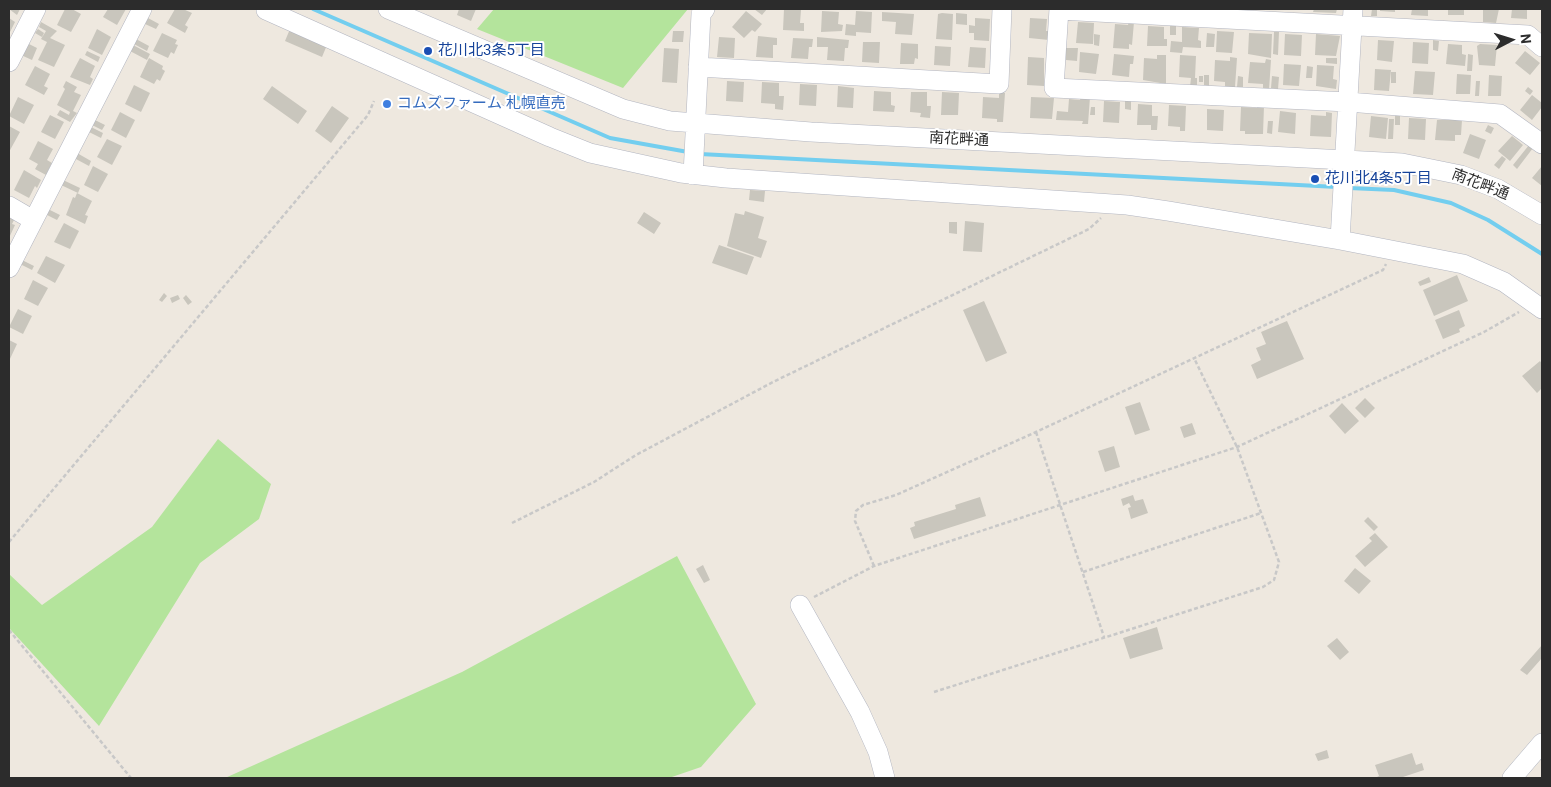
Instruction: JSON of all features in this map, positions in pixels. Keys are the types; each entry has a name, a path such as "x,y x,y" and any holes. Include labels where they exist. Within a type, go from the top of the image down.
{"street":[{"path":"9,62 36,9"},
{"path":"9,268 142,9"},
{"path":"266,9 582,150 693,168 1116,204 1340,240 1463,264 1504,282 1539,306"},
{"name":"南花畔通","path":"388,9 623,109 670,121 1344,169 1402,163 1461,175 1498,189 1542,215"},
{"path":"693,168 701,14 705,9"},
{"path":"698,67 999,84 1002,9"},
{"path":"1542,46 1528,35 1353,17 1059,9 1054,88 1348,102 1500,114 1542,144"},
{"path":"1340,240 1353,17"},
{"path":"9,206 33,220"},
{"path":"800,605 860,712 878,752 885,778"},
{"path":"1512,778 1542,743"}],"path":[{"path":"9,542 368,115 374,101"},
{"path":"512,523 594,482 636,455 773,382 1089,229 1116,204"},
{"path":"874,566 855,521 856,511 863,505 896,495 1036,432 1383,270 1395,250"},
{"path":"800,605 874,566 1236,447 1539,306"},
{"path":"934,692 1104,636 1263,587 1274,580 1279,562 1236,447 1194,358"},
{"path":"1036,432 1104,636"},
{"path":"1083,572 1261,513"},
{"path":"9,630 131,778"}],"green space":[{"path":"494,9 688,9 623,88 477,29"},
{"path":"218,439 271,484 259,519 200,563 99,726 9,628 9,574 42,605 152,527"},
{"path":"677,556 756,704 701,767 669,778 225,778 462,672"}],"building":[{"path":"9,9 20,9 17,15"},
{"path":"65,9 72,9 81,14 71,32 57,25"},
{"path":"108,9 126,9 117,25 103,17"},
{"path":"175,9 183,9 192,13 185,25 188,27 185,33 167,23"},
{"path":"459,9 476,9 471,21 457,15"},
{"path":"754,9 767,9 762,15"},
{"path":"784,9 801,10 800,23 804,23 804,31 783,30"},
{"path":"1314,9 1337,9 1336,13 1313,12"},
{"path":"1372,9 1377,9 1377,16 1371,16"},
{"path":"1380,9 1395,9 1395,12 1380,11"},
{"path":"1412,9 1428,9 1428,16 1411,15"},
{"path":"1448,9 1464,9 1464,15 1448,15"},
{"path":"1483,9 1499,9 1496,23 1483,22"},
{"path":"1512,9 1527,9 1527,19 1511,18"},
{"path":"746,11 762,24 755,32 752,30 744,38 732,27"},
{"path":"822,11 839,12 838,24 843,25 842,31 821,32"},
{"path":"856,11 872,12 871,33 856,32 856,36 845,35 846,24 855,25"},
{"path":"882,12 914,14 912,35 895,34 896,22 882,21"},
{"path":"956,13 967,14 967,25 956,24"},
{"path":"938,14 953,14 952,40 936,39"},
{"path":"9,18 15,22 9,34"},
{"path":"148,18 159,24 156,29 145,24"},
{"path":"975,18 990,19 989,41 974,40 974,33 969,33 969,25 975,26"},
{"path":"1030,18 1047,19 1046,31 1050,31 1049,40 1029,38"},
{"path":"1129,21 1134,22 1132,45 1129,44 1129,49 1113,48 1115,24 1128,25"},
{"path":"41,22 57,31 50,38 65,45 54,67 38,60 47,42 41,39 46,31 39,27"},
{"path":"1078,22 1094,23 1093,44 1076,43"},
{"path":"1170,24 1176,24 1176,35 1170,35"},
{"path":"1148,26 1164,27 1164,39 1167,39 1167,46 1147,46"},
{"path":"1182,27 1199,28 1198,40 1201,41 1201,48 1183,47 1182,53 1170,52 1171,41 1182,42"},
{"path":"38,29 44,33 42,37 35,33"},
{"path":"97,29 111,37 102,55 88,48"},
{"path":"290,29 327,45 322,57 285,41"},
{"path":"673,31 684,31 683,42 672,42"},
{"path":"1217,31 1234,32 1232,53 1216,52"},
{"path":"1274,32 1279,32 1278,55 1273,54"},
{"path":"162,33 177,40 175,44 178,45 174,54 171,52 168,58 153,51"},
{"path":"1207,33 1215,34 1214,47 1206,47"},
{"path":"1249,33 1272,34 1271,58 1248,54"},
{"path":"1094,34 1100,35 1099,46 1094,45"},
{"path":"1285,34 1302,35 1301,56 1284,55"},
{"path":"1316,34 1340,36 1336,56 1315,55"},
{"path":"758,36 777,38 777,45 773,45 773,58 756,57"},
{"path":"719,37 735,38 734,58 717,57"},
{"path":"817,37 849,40 848,48 845,48 844,61 827,60 828,47 817,47"},
{"path":"793,38 813,39 812,47 809,47 808,59 791,58"},
{"path":"136,39 149,46 147,51 134,44"},
{"path":"1378,40 1394,41 1392,62 1377,60"},
{"path":"1433,40 1439,41 1438,51 1433,50"},
{"path":"863,42 880,42 879,63 862,62"},
{"path":"1413,42 1429,43 1428,64 1412,63"},
{"path":"27,43 37,48 32,60 21,55"},
{"path":"901,43 918,44 918,59 915,58 914,64 900,64"},
{"path":"1448,44 1462,45 1462,54 1466,55 1465,66 1446,64"},
{"path":"1480,44 1497,45 1495,66 1479,65 1477,46"},
{"path":"133,45 150,54 147,60 130,51"},
{"path":"935,46 951,47 950,66 934,65"},
{"path":"970,47 986,48 985,68 968,67"},
{"path":"664,48 679,49 677,83 662,82"},
{"path":"1066,48 1078,48 1077,61 1066,60"},
{"path":"87,51 100,57 98,62 85,55"},
{"path":"1525,51 1540,63 1530,75 1515,63"},
{"path":"1080,52 1099,54 1096,74 1079,72"},
{"path":"1114,54 1134,56 1133,64 1130,64 1129,77 1112,75"},
{"path":"1468,54 1473,55 1472,71 1467,71"},
{"path":"1157,55 1166,55 1166,84 1143,80 1144,58 1157,59"},
{"path":"1180,55 1196,56 1195,78 1197,78 1197,87 1190,87 1191,78 1179,77"},
{"path":"1028,57 1044,58 1044,86 1027,85"},
{"path":"1230,57 1237,58 1235,87 1225,87 1225,82 1214,81 1215,60 1230,61"},
{"path":"80,58 95,66 90,77 93,79 90,85 70,77"},
{"path":"149,58 163,66 162,69 165,71 160,81 157,79 154,84 140,77"},
{"path":"1326,58 1337,58 1337,64 1326,63"},
{"path":"1266,59 1271,60 1269,90 1263,89 1263,84 1248,83 1250,62 1265,63"},
{"path":"1284,64 1301,65 1299,86 1283,85"},
{"path":"1317,65 1334,66 1333,79 1337,80 1336,89 1316,86"},
{"path":"35,66 50,74 44,86 48,88 44,95 25,85"},
{"path":"1307,66 1313,67 1312,78 1306,78"},
{"path":"1375,69 1391,70 1389,91 1374,90"},
{"path":"1415,71 1435,72 1433,95 1413,94"},
{"path":"1391,72 1396,72 1396,83 1391,83"},
{"path":"1457,74 1471,75 1470,94 1456,94"},
{"path":"1204,75 1209,75 1209,86 1204,85"},
{"path":"1489,75 1502,76 1501,96 1488,96"},
{"path":"1199,76 1203,76 1203,82 1199,82"},
{"path":"1238,76 1243,77 1243,87 1237,87"},
{"path":"1272,76 1279,77 1278,89 1271,88"},
{"path":"66,81 77,87 74,92 81,95 73,111 77,113 70,122 57,115 60,110 69,115 70,112 57,105 65,89 63,87"},
{"path":"727,81 744,82 743,102 726,101"},
{"path":"1476,81 1480,81 1479,96 1475,96"},
{"path":"762,82 779,83 779,96 784,96 783,110 775,109 775,104 761,103"},
{"path":"800,84 817,85 816,106 799,105"},
{"path":"134,85 150,93 141,112 125,104"},
{"path":"272,86 307,111 298,124 263,99"},
{"path":"838,86 854,88 853,108 837,107"},
{"path":"1528,87 1533,91 1530,95 1525,91"},
{"path":"874,91 891,92 891,105 895,106 894,112 873,111"},
{"path":"911,92 927,92 927,106 931,106 930,118 920,117 921,113 910,112"},
{"path":"942,92 959,93 958,115 941,115"},
{"path":"999,93 1005,93 1003,122 997,122 997,119 982,118 983,97 999,98"},
{"path":"1532,95 1542,103 1542,107 1532,120 1520,110"},
{"path":"1081,96 1090,97 1088,124 1082,124 1083,121 1056,120 1057,111 1068,112 1069,99 1080,100"},
{"path":"18,97 34,105 24,124 9,116"},
{"path":"1031,97 1054,98 1052,119 1030,118"},
{"path":"1125,98 1131,98 1131,110 1125,109"},
{"path":"1104,101 1120,102 1119,123 1103,122"},
{"path":"1138,104 1152,105 1152,116 1158,116 1157,130 1151,130 1151,125 1137,125"},
{"path":"1169,105 1186,106 1185,131 1180,131 1180,127 1168,126"},
{"path":"332,106 349,118 331,143 315,131"},
{"path":"1257,106 1264,106 1263,134 1245,134 1245,131 1240,131 1241,107 1257,108"},
{"path":"1091,107 1095,107 1095,115 1090,115"},
{"path":"1207,109 1224,110 1223,131 1207,130"},
{"path":"1280,111 1296,113 1295,134 1278,132"},
{"path":"120,112 135,120 126,138 111,130"},
{"path":"1326,112 1332,113 1331,137 1310,136 1311,115 1326,116"},
{"path":"1395,114 1400,114 1400,125 1395,125"},
{"path":"50,115 64,122 55,139 41,132"},
{"path":"1371,116 1388,118 1386,139 1369,137"},
{"path":"1409,118 1426,119 1425,140 1408,139"},
{"path":"1389,119 1394,119 1393,139 1388,139"},
{"path":"95,120 105,125 102,130 92,125"},
{"path":"1437,120 1462,120 1461,135 1455,135 1455,141 1435,140"},
{"path":"1268,121 1273,121 1272,134 1267,133"},
{"path":"1488,125 1494,128 1491,134 1485,131"},
{"path":"9,126 20,132 9,152"},
{"path":"91,127 103,133 101,138 89,132"},
{"path":"1470,134 1486,140 1479,159 1463,153"},
{"path":"1512,136 1523,145 1510,161 1498,151"},
{"path":"107,139 122,146 112,165 97,157"},
{"path":"38,141 53,149 47,160 52,163 46,175 35,169 38,164 29,159"},
{"path":"1529,145 1533,148 1517,169 1513,165"},
{"path":"77,153 91,161 89,166 74,158"},
{"path":"1502,156 1506,159 1499,169 1494,165"},
{"path":"93,166 108,174 98,192 84,185"},
{"path":"1542,166 1542,186 1532,178"},
{"path":"24,170 41,180 37,188 35,186 29,198 14,190"},
{"path":"63,180 80,188 78,193 61,185"},
{"path":"750,190 765,191 764,202 749,200"},
{"path":"77,193 92,201 85,215 88,216 85,224 66,215 73,197 75,198"},
{"path":"48,209 60,215 57,220 45,214"},
{"path":"745,211 764,217 758,238 767,241 761,258 727,246 735,213 744,215"},
{"path":"644,212 661,223 654,234 637,223"},
{"path":"9,217 14,220 12,224 15,225 9,238"},
{"path":"965,221 984,223 982,252 963,251"},
{"path":"949,222 957,222 957,234 949,233"},
{"path":"64,223 79,231 70,249 54,242"},
{"path":"719,245 754,257 747,275 712,263"},
{"path":"46,256 65,265 55,283 37,273"},
{"path":"20,259 34,266 32,270 18,263"},
{"path":"1457,275 1468,301 1434,316 1423,290"},
{"path":"1429,277 1431,282 1420,286 1418,282"},
{"path":"33,280 48,288 38,306 24,299"},
{"path":"164,293 167,296 162,302 159,300"},
{"path":"178,295 180,299 172,303 170,298"},
{"path":"186,295 192,302 188,305 183,298"},
{"path":"984,301 1007,353 986,362 963,310"},
{"path":"18,309 32,316 23,334 9,327"},
{"path":"1459,310 1465,326 1459,329 1460,332 1443,339 1435,320"},
{"path":"1287,321 1304,359 1257,379 1251,365 1261,360 1256,348 1266,344 1261,332"},
{"path":"9,340 17,344 9,361"},
{"path":"1540,361 1542,364 1542,388 1537,393 1522,376"},
{"path":"1365,398 1375,408 1365,418 1355,408"},
{"path":"1140,402 1150,430 1135,435 1125,407"},
{"path":"1342,403 1359,421 1345,434 1329,416"},
{"path":"1192,423 1196,434 1184,438 1180,427"},
{"path":"1114,446 1120,467 1105,472 1098,451"},
{"path":"1133,495 1135,501 1143,499 1148,513 1131,519 1128,508 1131,507 1129,503 1123,506 1121,499"},
{"path":"980,497 986,516 914,539 910,528 915,526 914,522 956,509 955,505"},
{"path":"1368,517 1378,527 1374,531 1364,521"},
{"path":"1375,533 1388,547 1365,567 1355,556 1372,541 1369,538"},
{"path":"703,565 710,580 704,583 696,569"},
{"path":"1355,568 1371,581 1359,594 1344,581"},
{"path":"1157,627 1163,649 1130,659 1123,638"},
{"path":"1337,638 1349,652 1340,660 1327,646"},
{"path":"1542,645 1542,658 1527,675 1520,670"},
{"path":"1327,750 1329,758 1318,761 1315,754"},
{"path":"1412,753 1416,765 1422,763 1424,770 1400,778 1375,778 1379,776 1375,765"}],"waterway":[{"path":"313,9 610,138 688,152"},
{"path":"700,154 1337,187"},
{"path":"1349,188 1394,190 1451,203 1488,220 1542,254"}],"place":[{"name":"花川北3条5丁目","path":"428,51"},
{"name":"コムズファーム 札幌直売","path":"387,104"},
{"name":"花川北4条5丁目","path":"1315,179"}]}
